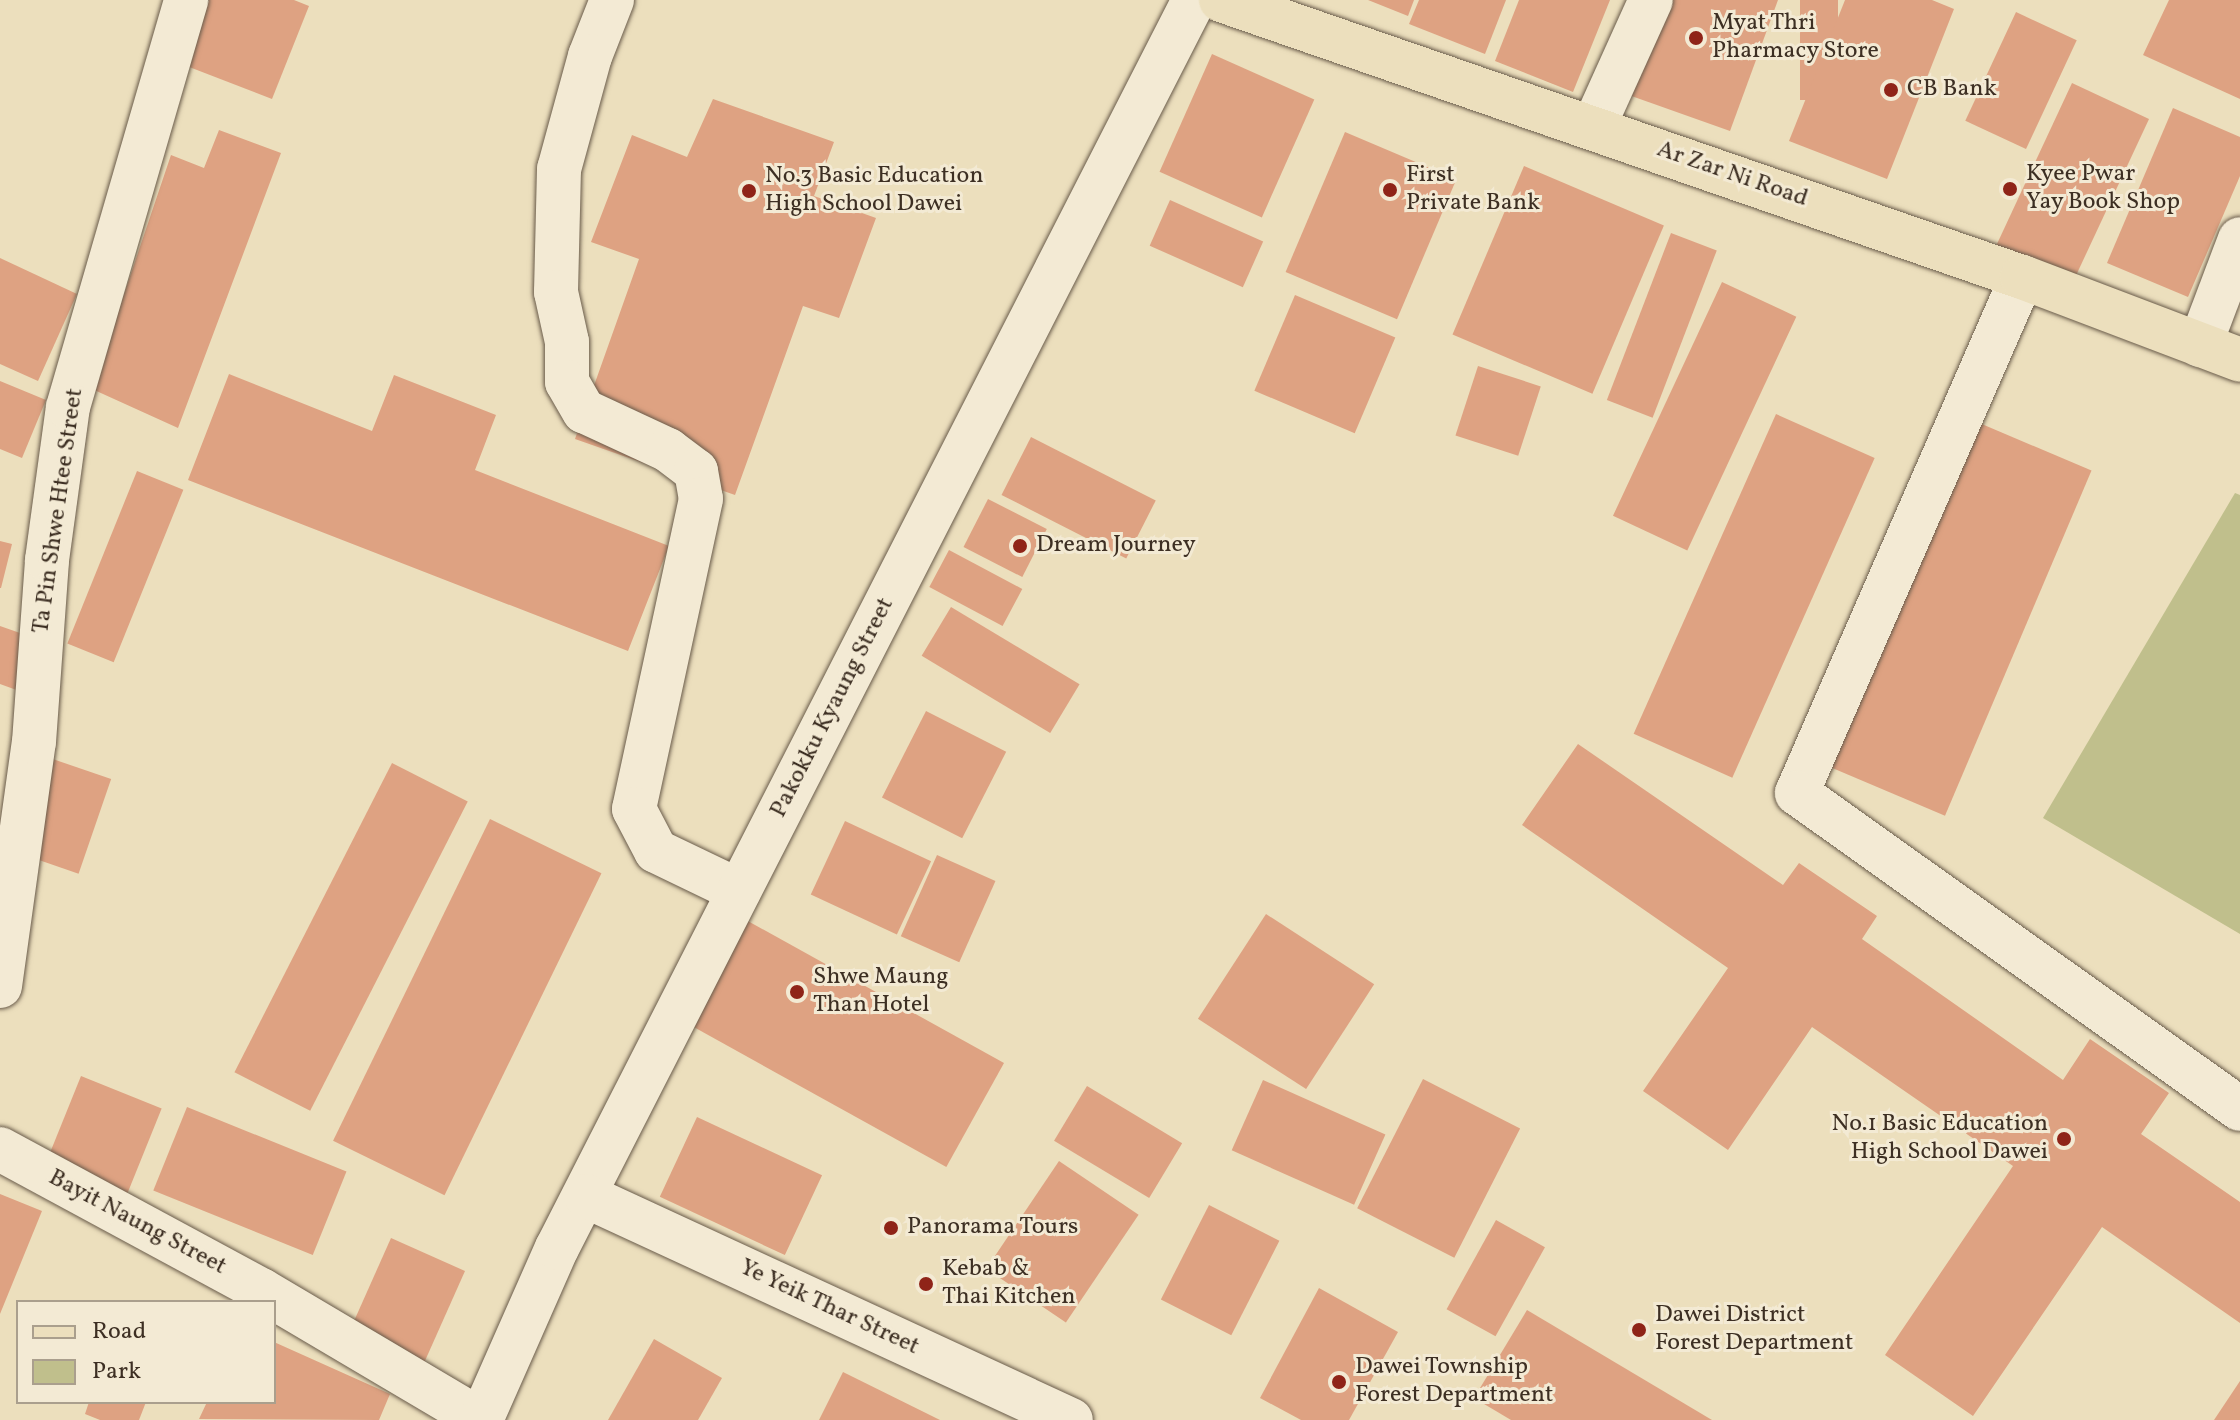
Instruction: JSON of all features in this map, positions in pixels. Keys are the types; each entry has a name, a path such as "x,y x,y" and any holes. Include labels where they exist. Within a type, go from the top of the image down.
{"main road":[{"name":"Ar Zar Ni Road","path":"1221,0 1594,126 2022,277 2220,353"}],"street":[{"name":"Ta Pin Shwe Htee Street","path":"0,986 34,742 47,560 68,407 186,0"},
{"path":"612,0 590,56 559,169 556,292 567,342 567,382 584,411 668,450 696,471 701,499 634,809 656,851 739,891"},
{"name":"Pakokku Kyaung Street","path":"481,1420 557,1248 1194,0"},
{"path":"1594,126 1651,0"},
{"path":"2220,353 2240,239"},
{"path":"2022,277 1797,793 2240,1109"},
{"name":"Bayit Naung Street","path":"0,1149 261,1290 481,1420"},
{"name":"Ye Yeik Thar Street","path":"586,1196 1071,1420"}],"green space":[{"path":"2235,493 2240,495 2240,934 2043,818"}],"building":[{"path":"209,0 294,0 309,6 272,99 184,65"},
{"path":"1368,0 1414,0 1408,16"},
{"path":"1419,0 1506,0 1485,54 1409,24"},
{"path":"1519,0 1610,0 1573,92 1495,61"},
{"path":"1658,0 1778,0 1730,131 1623,93"},
{"path":"1800,0 1838,0 1838,100 1800,100"},
{"path":"1845,0 1932,0 1954,9 1887,179 1789,141"},
{"path":"2169,0 2240,0 2240,99 2143,55"},
{"path":"2016,12 2077,40 2026,149 1965,121"},
{"path":"1212,54 1314,100 1262,217 1160,172"},
{"path":"2072,83 2149,119 2073,282 1996,246"},
{"path":"713,99 834,142 814,196 876,218 839,318 803,306 735,495 575,439 639,259 591,242 632,135 687,157"},
{"path":"2173,108 2240,137 2240,176 2188,297 2107,263"},
{"path":"219,130 281,153 178,428 92,389 171,155 204,168"},
{"path":"1345,132 1456,179 1397,319 1286,272"},
{"path":"1524,166 1664,225 1592,394 1452,334"},
{"path":"1170,200 1263,241 1243,287 1150,246"},
{"path":"1671,233 1717,251 1653,418 1607,400"},
{"path":"0,258 77,294 38,381 0,364"},
{"path":"1722,282 1796,317 1687,550 1613,516"},
{"path":"1295,295 1395,338 1355,433 1254,391"},
{"path":"1478,366 1541,386 1518,456 1455,435"},
{"path":"229,374 372,431 394,375 496,415 475,470 669,546 628,651 188,480"},
{"path":"0,381 46,400 22,458 0,449"},
{"path":"1776,414 1875,458 1732,778 1634,734"},
{"path":"1970,419 2092,471 1945,816 1823,764"},
{"path":"1031,437 1156,501 1126,558 1001,495"},
{"path":"137,471 183,490 114,662 67,643"},
{"path":"988,499 1047,529 1022,577 963,547"},
{"path":"0,541 12,544 1,588 0,588"},
{"path":"949,550 1022,589 1003,626 929,587"},
{"path":"951,607 1080,684 1050,733 922,656"},
{"path":"0,626 40,640 22,692 0,684"},
{"path":"926,711 1006,752 962,838 882,797"},
{"path":"1578,744 1783,885 1799,863 1877,916 1862,939 2063,1080 2090,1039 2169,1093 2141,1134 2240,1202 2240,1323 2102,1227 1973,1416 1885,1355 2013,1166 1812,1027 1728,1150 1643,1091 1728,968 1522,825"},
{"path":"44,756 111,779 79,874 11,851"},
{"path":"392,763 468,802 310,1111 234,1072"},
{"path":"490,819 601,873 445,1195 333,1141"},
{"path":"845,821 931,861 897,935 811,894"},
{"path":"937,855 995,881 959,962 901,936"},
{"path":"1266,914 1374,984 1306,1089 1198,1019"},
{"path":"746,920 1004,1063 946,1167 688,1024"},
{"path":"81,1076 162,1109 115,1224 34,1192"},
{"path":"1423,1079 1520,1128 1454,1258 1357,1208"},
{"path":"1263,1080 1385,1135 1354,1205 1232,1150"},
{"path":"1087,1086 1182,1143 1149,1198 1054,1141"},
{"path":"187,1107 346,1171 313,1255 153,1190"},
{"path":"697,1117 822,1175 785,1255 660,1197"},
{"path":"1059,1161 1139,1215 1066,1322 986,1269"},
{"path":"0,1194 42,1211 0,1314"},
{"path":"1209,1205 1279,1241 1231,1335 1161,1299"},
{"path":"1496,1220 1545,1247 1496,1336 1447,1309"},
{"path":"391,1238 465,1271 421,1369 347,1336"},
{"path":"1319,1288 1398,1332 1349,1420 1301,1420 1260,1398"},
{"path":"1527,1310 1712,1420 1511,1420 1474,1398"},
{"path":"654,1339 722,1378 698,1420 608,1420"},
{"path":"276,1343 390,1394 379,1420 199,1419 206,1404 276,1404"},
{"path":"843,1372 940,1420 819,1420"},
{"path":"2240,1381 2240,1420 2214,1420"},
{"path":"88,1404 145,1404 139,1420 100,1420 85,1414"}],"place":[{"name":"Myat Thri Pharmacy Store","path":"1696,38"},
{"name":"CB Bank","path":"1891,90"},
{"name":"Kyee Pwar Yay Book Shop","path":"2010,189"},
{"name":"First Private Bank","path":"1390,190"},
{"name":"No.3 Basic Education High School Dawei","path":"749,191"},
{"name":"Dream Journey","path":"1020,546"},
{"name":"Shwe Maung Than Hotel","path":"797,992"},
{"name":"No.1 Basic Education High School Dawei","path":"2064,1139"},
{"name":"Panorama Tours","path":"891,1228"},
{"name":"Kebab & Thai Kitchen","path":"926,1284"},
{"name":"Dawei District Forest Department","path":"1639,1330"},
{"name":"Dawei Township Forest Department","path":"1339,1382"}]}
